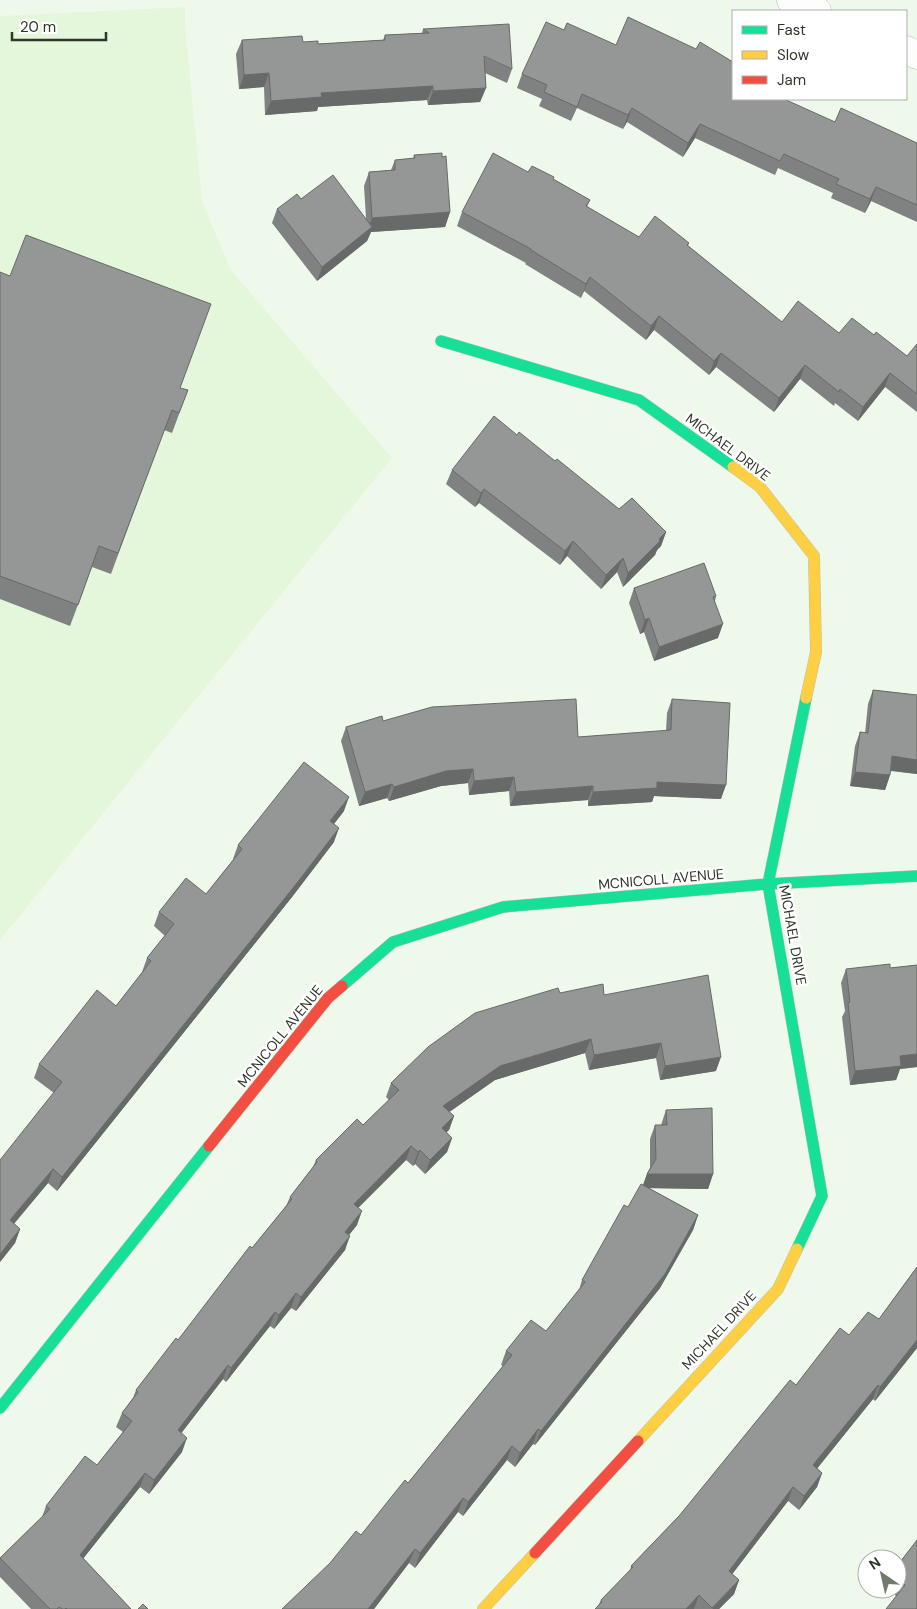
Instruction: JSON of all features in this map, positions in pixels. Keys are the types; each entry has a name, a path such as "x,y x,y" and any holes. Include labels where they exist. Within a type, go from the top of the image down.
{"street":[{"path":"791,0 815,10"},
{"name":"MICHAEL DRIVE","path":"441,341 639,400 760,487 814,556 816,652 768,884 822,1196 778,1289 483,1609"},
{"name":"MCNICOLL AVENUE","path":"0,1408 328,998 393,942 503,907 768,884 917,876"}],"shaded area":[{"path":"185,7 185,25 202,201 230,269 392,458 0,940 0,16"}],"building":[{"path":"628,17 696,49 700,42 732,61 732,100 786,100 835,122 841,108 917,143 917,205 876,187 870,199 836,184 839,179 784,154 780,161 700,124 688,143 632,108 628,115 582,94 577,107 544,92 547,85 522,74 546,22 564,30 567,23 616,45"},
{"path":"509,24 512,69 484,56 486,88 433,91 433,86 321,93 322,97 271,101 269,73 244,75 242,40 302,36 303,42 318,41 318,44 385,40 385,35 429,33 423,29"},
{"path":"442,153 442,157 446,156 450,212 372,218 369,172 395,170 395,160 415,158 414,155"},
{"path":"493,153 528,172 532,166 554,177 553,179 590,200 586,206 639,237 655,216 689,243 687,245 782,322 798,301 839,333 852,318 874,335 876,332 907,356 917,344 917,394 890,373 863,407 840,389 839,392 805,365 779,398 721,353 714,361 659,316 651,326 590,277 586,284 531,249 462,212"},
{"path":"333,175 372,227 322,267 277,209 297,194 301,199"},
{"path":"26,235 211,304 180,388 188,390 179,413 172,410 118,553 99,546 78,605 0,576 0,272 10,276"},
{"path":"494,416 517,435 519,432 555,461 557,459 619,509 632,498 666,532 659,539 660,541 628,573 623,558 606,575 573,541 565,551 484,489 481,493 452,470"},
{"path":"704,563 716,596 713,597 723,624 659,647 649,618 645,620 634,588"},
{"path":"873,690 917,695 917,760 892,756 890,775 855,772 860,732 868,733"},
{"path":"576,699 578,737 671,730 672,699 730,703 726,785 657,782 657,788 593,792 593,786 516,792 514,777 474,781 473,769 446,771 394,787 392,784 365,792 346,727 382,716 383,721 432,707"},
{"path":"304,762 349,797 330,821 339,828 62,1177 53,1169 10,1220 20,1229 0,1254 0,1160 62,1082 39,1064 97,990 116,1006 151,961 147,958 174,924 159,912 186,878 206,894 242,849 238,845"},
{"path":"890,964 890,968 917,965 917,1054 900,1056 901,1066 855,1071 846,969"},
{"path":"708,975 721,1057 665,1066 661,1043 594,1055 591,1039 500,1066 443,1106 454,1116 442,1128 452,1138 430,1160 420,1150 418,1152 411,1146 354,1204 362,1211 345,1232 350,1236 301,1297 296,1293 279,1315 275,1312 231,1368 228,1365 178,1430 187,1438 154,1480 145,1473 80,1555 131,1609 62,1609 59,1607 57,1609 50,1609 0,1558 50,1509 46,1506 85,1456 97,1465 132,1421 122,1413 138,1392 136,1390 176,1338 178,1340 250,1246 252,1248 292,1199 290,1197 317,1162 316,1160 357,1119 363,1125 399,1090 391,1083 428,1047 475,1013 558,988 560,993 603,984 604,995"},
{"path":"712,1108 713,1174 647,1174 656,1159 655,1125 667,1125 666,1110"},
{"path":"641,1184 698,1215 665,1274 541,1431 538,1429 520,1453 512,1446 468,1502 463,1498 420,1553 415,1549 368,1609 282,1609 330,1563 356,1531 361,1535 405,1480 408,1483 512,1355 506,1351 531,1320 546,1331 585,1282 582,1280 624,1205 628,1207"},
{"path":"917,1267 917,1340 880,1387 878,1385 813,1465 822,1473 804,1496 793,1487 729,1571 739,1580 712,1608 699,1595 686,1609 595,1609 602,1602 601,1600 633,1567 631,1566 679,1516 790,1380 796,1385 840,1328 849,1335 868,1312 879,1319"},
{"path":"917,1540 917,1609 886,1609 894,1599 907,1599 907,1553"},
{"path":"143,1604 148,1609 138,1609"}],"traffic: fast":[{"path":"441,341 639,400 733,467"},
{"path":"797,1249 822,1196 768,884 806,698"},
{"path":"342,986 393,942 503,907 768,884 917,876"},
{"path":"0,1408 209,1146"}],"traffic: slow":[{"path":"733,467 760,487 814,556 816,652 806,698"},
{"path":"638,1441 778,1289 797,1249"},
{"path":"483,1609 535,1553"}],"traffic: jam":[{"path":"209,1146 328,998 342,986"},
{"path":"535,1553 638,1441"}]}
